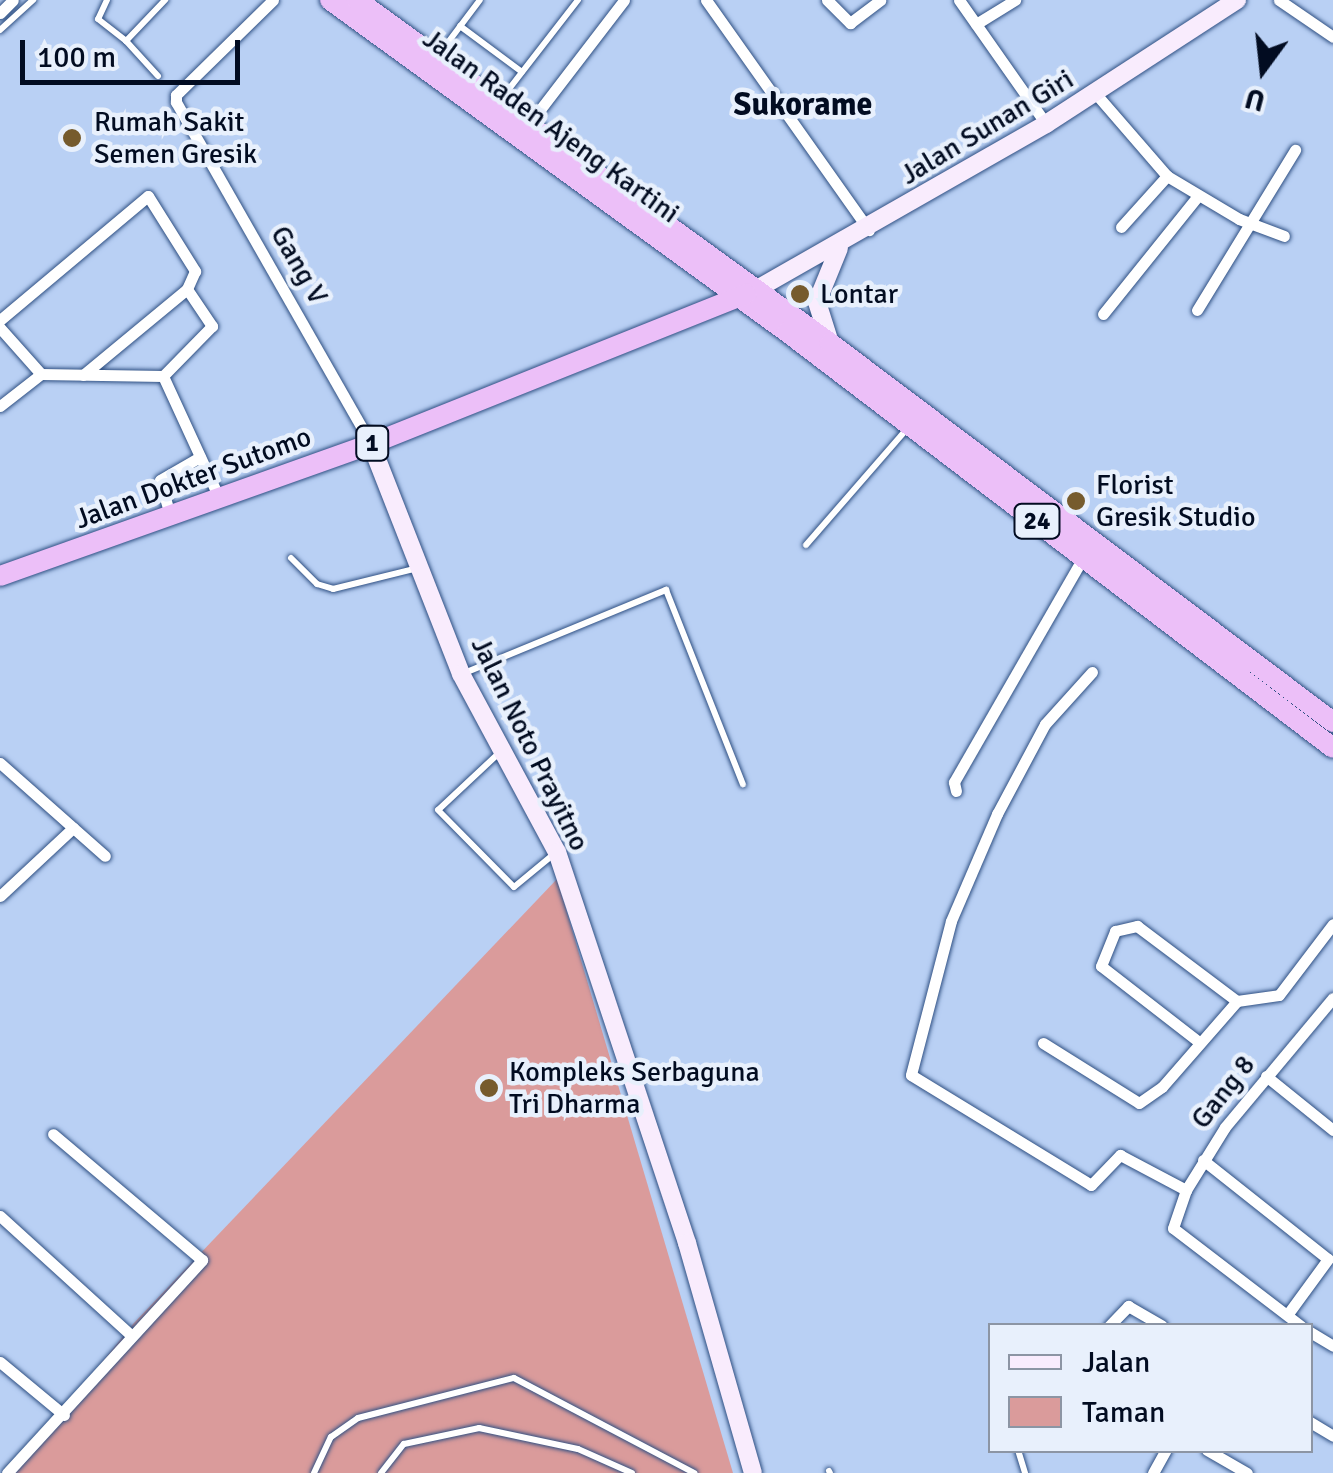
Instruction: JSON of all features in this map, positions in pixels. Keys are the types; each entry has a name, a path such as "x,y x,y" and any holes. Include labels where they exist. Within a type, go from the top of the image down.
{"highway":[{"name":"Jalan Raden Ajeng Kartini","path":"330,0 362,10 748,293"},
{"name":"Jalan Raden Ajeng Kartini","path":"494,109 528,124 748,293"},
{"name":"24","path":"748,293 830,343 1333,722"},
{"name":"24","path":"748,293 910,425 1333,748"},
{"name":"Jalan Dokter Sutomo","path":"0,576 370,444 748,293"}],"street":[{"path":"0,13 13,0"},
{"name":"Gang V","path":"272,0 176,94 370,444"},
{"path":"528,124 624,0"},
{"path":"706,0 869,230"},
{"path":"828,0 850,23 880,0"},
{"path":"959,0 1046,124"},
{"path":"976,24 1014,0"},
{"name":"Jalan Sunan Giri","path":"748,293 840,247 1046,124 1237,0"},
{"path":"1279,0 1333,37"},
{"path":"1096,94 1168,176 1251,224 1284,236"},
{"path":"1197,310 1295,150"},
{"path":"1121,227 1168,176"},
{"path":"41,374 0,324 148,196 195,271 187,289 83,374"},
{"path":"1103,314 1198,196"},
{"path":"830,343 817,302 840,247"},
{"path":"0,406 41,374 163,376 212,326 187,289"},
{"path":"163,376 219,498"},
{"name":"Jalan Noto Prayitno","path":"370,444 461,674 557,852 687,1244 753,1473"},
{"path":"170,515 160,480 200,457"},
{"path":"956,791 954,782 1084,556"},
{"path":"1092,672 1044,724 997,814 951,921 911,1075 1091,1185 1120,1155 1186,1190"},
{"path":"0,763 105,856"},
{"path":"0,896 73,828"},
{"path":"1043,1044 1139,1103 1237,1001 1278,995 1333,924"},
{"path":"1199,1042 1101,966 1115,931 1137,926 1237,1001"},
{"name":"Gang 8","path":"1286,1316 1174,1229 1186,1190 1202,1160 1266,1076 1333,998"},
{"path":"1266,1076 1333,1130"},
{"path":"7,1473 64,1415 132,1336 190,1280 201,1254 53,1134"},
{"path":"1202,1160 1328,1258 1286,1316 1297,1323"},
{"path":"0,1216 132,1336"},
{"path":"1112,1323 1130,1306 1157,1323"},
{"path":"0,1362 64,1415"},
{"path":"1212,1453 1248,1473"}],"lane":[{"path":"0,30 33,0"},
{"path":"107,0 98,19 126,41 158,76"},
{"path":"126,41 165,0"},
{"path":"433,64 480,0"},
{"path":"494,109 578,0"},
{"path":"460,26 522,72"},
{"path":"806,545 910,425"},
{"path":"291,558 317,584 334,589 420,568"},
{"path":"461,674 666,590 742,784"},
{"path":"504,749 438,810 514,887 557,852"},
{"path":"314,1473 331,1437 358,1418 514,1378 694,1473"},
{"path":"381,1473 404,1444 479,1428 578,1449 632,1473"}],"green space":[{"name":"Kompleks Serbaguna Tri Dharma","path":"557,879 733,1473 12,1473 133,1324"}],"place":[{"name":"Rumah Sakit Semen Gresik","path":"72,138"},
{"name":"Lontar","path":"800,294"},
{"name":"Florist Gresik Studio","path":"1076,501"},
{"name":"Kompleks Serbaguna Tri Dharma","path":"489,1088"}],"district":[{"name":"Sukorame","path":"803,105"}]}
